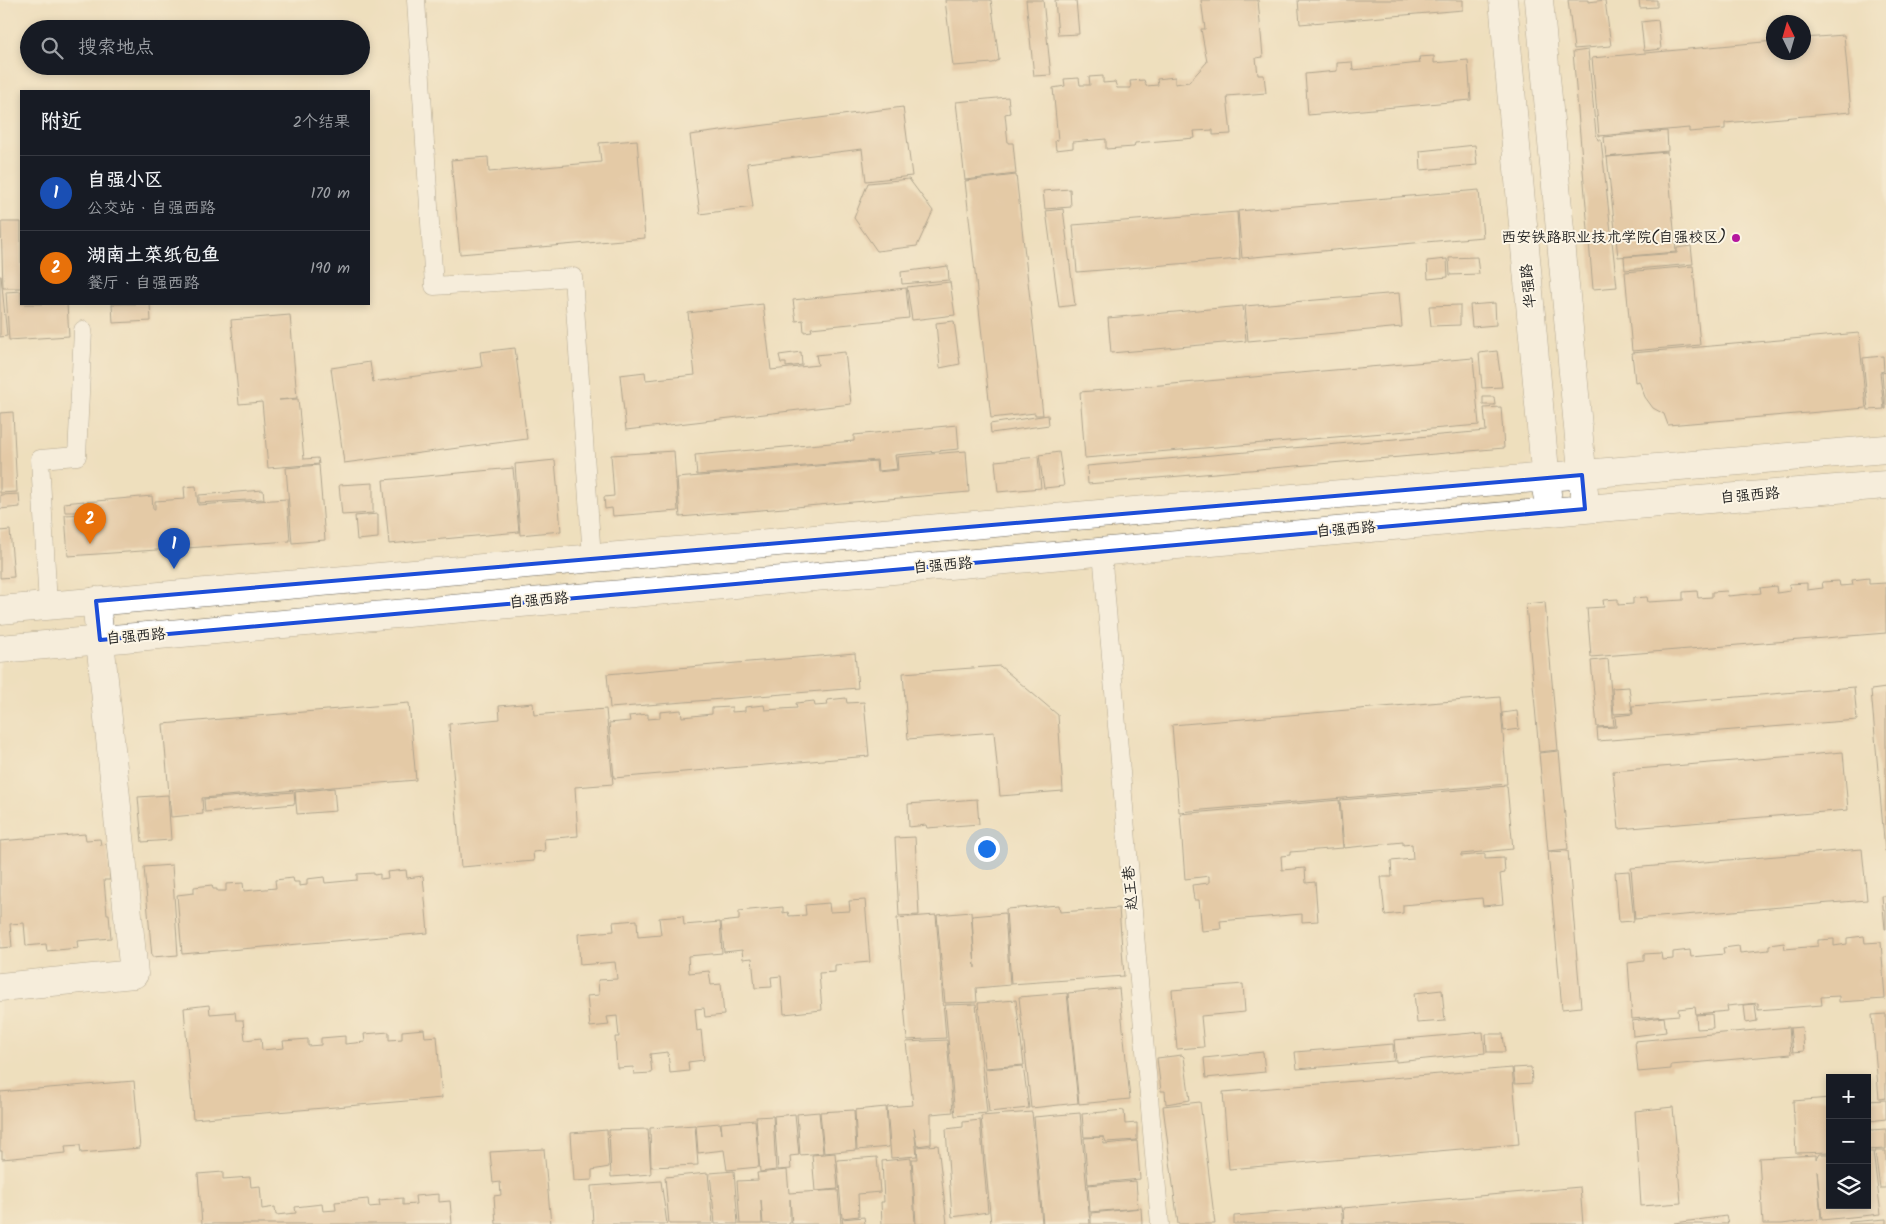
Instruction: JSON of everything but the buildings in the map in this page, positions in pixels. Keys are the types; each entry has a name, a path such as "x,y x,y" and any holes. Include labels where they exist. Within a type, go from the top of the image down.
{"main road":[{"name":"华强路","path":"1503,0 1549,513"},
{"path":"1539,0 1585,509"},
{"path":"0,610 1886,449"},
{"name":"自强西路","path":"0,649 1585,509 1886,485"},
{"path":"0,987 134,974 96,601"}],"lane":[{"path":"416,0 434,286 572,277 592,558"},
{"path":"48,606 40,459 77,456 83,330"},
{"name":"赵王巷","path":"1102,552 1160,1224"}],"highlighted area":[{"path":"1582,475 1585,509 100,640 96,601 1546,477"}],"place":[{"name":"西安铁路职业技术学院(自强校区)","path":"1736,238"},
{"name":"湖南土菜纸包鱼","path":"90,544"},
{"name":"自强小区","path":"174,569"}]}
